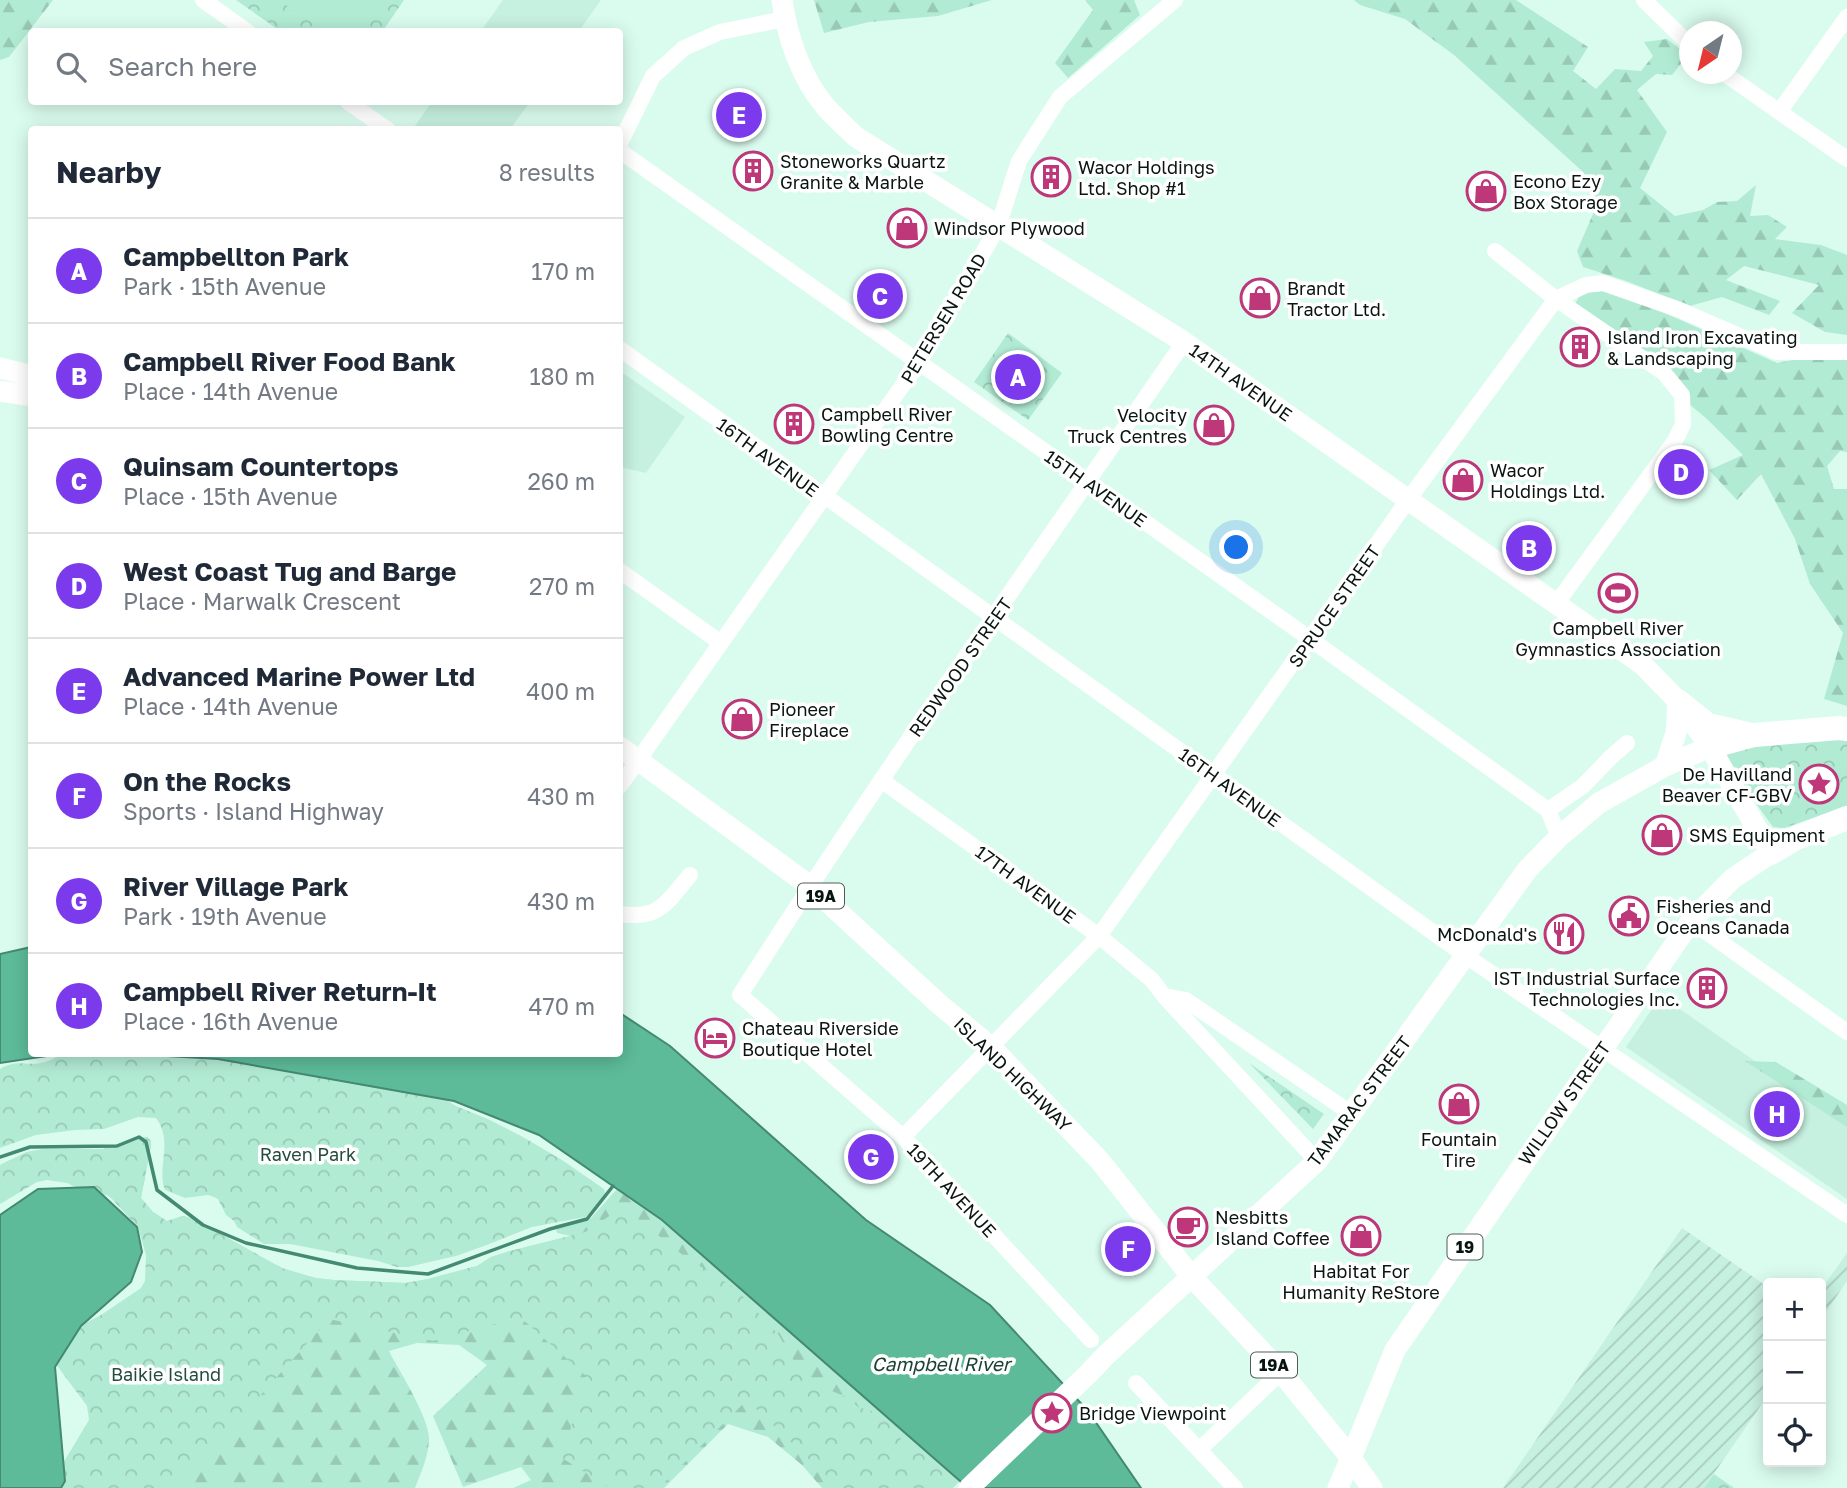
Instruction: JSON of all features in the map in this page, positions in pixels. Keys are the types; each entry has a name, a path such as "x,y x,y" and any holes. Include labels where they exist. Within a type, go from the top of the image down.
{"highway":[{"path":"1678,701 1707,725 1754,735"},
{"path":"1710,747 1754,735 1847,729"},
{"name":"19","path":"1771,853 1796,838 1847,818"}],"main road":[{"name":"14TH AVENUE","path":"783,9 799,66 823,105 856,137 1184,342 1643,665 1678,701 1710,747"},
{"path":"0,370 28,376"},
{"path":"0,391 28,395"},
{"path":"1665,766 1676,733 1678,701"},
{"path":"1710,747 1771,853"},
{"name":"TAMARAC STREET","path":"969,1488 1105,1356 1317,1161 1527,870 1559,837 1599,803 1665,766 1710,747"},
{"name":"ISLAND HIGHWAY","path":"623,749 810,886 990,1047 1100,1161 1191,1276 1281,1372 1352,1458 1372,1488"},
{"name":"WILLOW STREET","path":"1338,1488 1395,1350 1691,921 1732,880 1771,853"}],"street":[{"path":"203,0 242,28"},
{"name":"PETERSEN ROAD","path":"623,782 919,362 998,227 1018,160 1060,97 1175,0"},
{"path":"1644,0 1679,34"},
{"path":"623,137 653,76 684,48 783,9"},
{"path":"1779,112 1847,17"},
{"path":"1739,84 1847,159"},
{"path":"352,105 382,126"},
{"name":"15TH AVENUE","path":"623,153 1548,810"},
{"path":"1495,251 1556,299 1664,373 1682,395 1683,424 1675,441 1556,604"},
{"name":"SPRUCE STREET","path":"903,1138 1099,936 1408,500 1556,299 1586,285 1603,283 1680,310 1776,352 1847,352"},
{"name":"REDWOOD STREET","path":"740,995 881,780 1184,342"},
{"name":"16TH AVENUE","path":"623,351 1466,956 1847,1215"},
{"path":"623,573 721,643"},
{"path":"1559,837 1548,810 1583,786 1627,743"},
{"name":"17TH AVENUE","path":"881,780 1099,936 1152,980 1317,1161"},
{"path":"623,914 636,916 661,909 690,875"},
{"path":"1691,921 1847,1032"},
{"name":"19TH AVENUE","path":"740,995 903,1138 1091,1339"},
{"name":"17TH AVENUE","path":"1164,996 1186,1000 1352,1114"},
{"path":"1199,1450 1281,1372"},
{"path":"1136,1384 1235,1488"}],"shaded area":[{"path":"503,0 601,0 581,28 483,28"},
{"path":"430,105 528,105 512,126 415,126"},
{"path":"623,373 685,417 646,473 623,468"},
{"path":"1661,996 1847,1125 1847,1199 1626,1047"},
{"path":"1682,1228 1763,1284 1763,1402 1704,1488 1503,1488"},
{"path":"1847,1253 1847,1281 1826,1312 1826,1283"}],"green space":[{"path":"0,0 53,0 31,28 28,28 28,32 9,57 0,60"},
{"path":"236,0 404,0 385,28 276,28"},
{"path":"278,0 373,0 353,28 320,28"},
{"path":"814,0 992,0 938,16 869,22 824,33"},
{"path":"1085,0 1134,0 1140,15 1068,78 1055,63 1093,10"},
{"path":"1354,0 1516,0 1588,47 1573,71 1596,89 1615,69 1641,71 1653,56 1644,42 1667,39 1679,48 1679,66 1672,75 1656,74 1637,90 1667,132 1640,188 1675,216 1703,210 1717,202 1737,201 1756,185 1750,216 1768,215 1787,227 1775,239 1821,245 1847,255 1847,335 1825,332 1792,313 1819,285 1744,266 1726,280 1780,301 1769,315 1722,297 1690,306 1583,267 1577,251 1596,207 1595,187 1582,171 1454,55 1405,19 1360,5"},
{"path":"1587,284 1631,298 1777,363 1847,350 1847,452 1840,451 1827,466 1834,489 1847,489 1847,706 1824,699 1843,633 1810,584 1795,539 1761,474 1737,500 1709,470 1743,455 1707,419 1573,307"},
{"path":"1008,333 1062,373 1028,420 974,382"},
{"path":"1847,737 1847,806 1784,828 1773,827 1728,765 1726,758 1727,753 1734,749"},
{"name":"Raven Park","path":"56,1057 258,1057 443,1098 523,1137 562,1160 604,1189 605,1193 592,1213 585,1217 532,1227 456,1256 408,1267 397,1267 290,1244 264,1244 237,1227 226,1215 218,1199 208,1195 185,1198 165,1190 162,1173 164,1136 156,1118 138,1117 104,1129 36,1135 0,1148 0,1069 16,1063 34,1064"},
{"path":"1745,1061 1776,1062 1847,1105 1847,1127"},
{"path":"1249,1063 1324,1114 1313,1129"},
{"path":"147,1137 151,1145 141,1198 153,1212 167,1221 183,1216 194,1219 282,1268 334,1280 406,1283 428,1279 477,1266 491,1257 510,1251 571,1236 557,1233 555,1225 591,1218 617,1189 662,1220 960,1481 953,1488 822,1488 802,1465 768,1437 728,1424 664,1488 513,1488 531,1480 521,1467 463,1487 433,1416 487,1365 459,1345 417,1343 389,1351 420,1409 428,1432 427,1453 415,1488 161,1488 150,1224 132,1196 0,1165 27,1152 44,1149 103,1149"},
{"name":"Baikie Island","path":"147,1137 151,1145 141,1198 153,1212 167,1221 183,1216 194,1219 263,1259 289,1271 316,1278 406,1283 428,1279 477,1266 491,1257 510,1251 585,1232 623,1207 684,1256 736,1289 778,1334 804,1373 827,1389 849,1398 858,1407 884,1417 898,1433 904,1446 924,1446 956,1477 942,1488 839,1488 747,1400 659,1488 610,1488 562,1458 586,1376 520,1317 433,1341 329,1319 177,1488 48,1488 89,1420 87,1406 55,1363 78,1327 141,1288 145,1281 146,1255 138,1227 107,1195 88,1193 67,1183 47,1180 37,1182 0,1204 0,1165 27,1152 44,1149 103,1149"},
{"path":"1714,1474 1734,1488 1704,1488"}],"water":[{"path":"28,948 28,1057 40,1057 0,1063 0,954"},
{"name":"Campbell River","path":"623,1015 670,1046 866,1220 990,1305 1088,1411 1141,1488 968,1488 662,1220 539,1135 454,1101 218,1059 184,1057 623,1057"},
{"path":"94,1187 137,1227 142,1252 131,1282 81,1326 55,1367 65,1481 61,1488 0,1488 0,1215 38,1189"}],"waterway":[{"path":"0,1157 30,1147 117,1146 139,1137 146,1142 157,1190 203,1225 246,1243 357,1268 428,1274 550,1229 587,1219 613,1186"}],"place":[{"name":"Advanced Marine Power Ltd","path":"739,115"},
{"name":"Stoneworks Quartz Granite & Marble","path":"753,171"},
{"name":"Wacor Holdings Ltd. Shop #1","path":"1051,177"},
{"name":"Econo Ezy Box Storage","path":"1486,191"},
{"name":"Windsor Plywood","path":"907,228"},
{"name":"Quinsam Countertops","path":"880,296"},
{"name":"Brandt Tractor Ltd.","path":"1260,298"},
{"name":"Island Iron Excavating & Landscaping","path":"1580,347"},
{"name":"Campbellton Park","path":"1018,377"},
{"name":"Campbell River Bowling Centre","path":"794,424"},
{"name":"Velocity Truck Centres","path":"1214,425"},
{"name":"West Coast Tug and Barge","path":"1681,472"},
{"name":"Wacor Holdings Ltd.","path":"1463,480"},
{"name":"Campbell River Food Bank","path":"1529,548"},
{"name":"Campbell River Gymnastics Association","path":"1618,593"},
{"name":"Pioneer Fireplace","path":"742,719"},
{"name":"De Havilland Beaver CF-GBV","path":"1819,784"},
{"name":"SMS Equipment","path":"1662,835"},
{"name":"Fisheries and Oceans Canada","path":"1629,916"},
{"name":"McDonald's","path":"1564,934"},
{"name":"IST Industrial Surface Technologies Inc.","path":"1707,988"},
{"name":"Chateau Riverside Boutique Hotel","path":"715,1038"},
{"name":"Fountain Tire","path":"1459,1104"},
{"name":"Campbell River Return-It","path":"1777,1114"},
{"name":"River Village Park","path":"871,1157"},
{"name":"Nesbitts Island Coffee","path":"1188,1227"},
{"name":"Habitat For Humanity ReStore","path":"1361,1236"},
{"name":"On the Rocks","path":"1128,1249"},
{"name":"Bridge Viewpoint","path":"1052,1413"}]}
